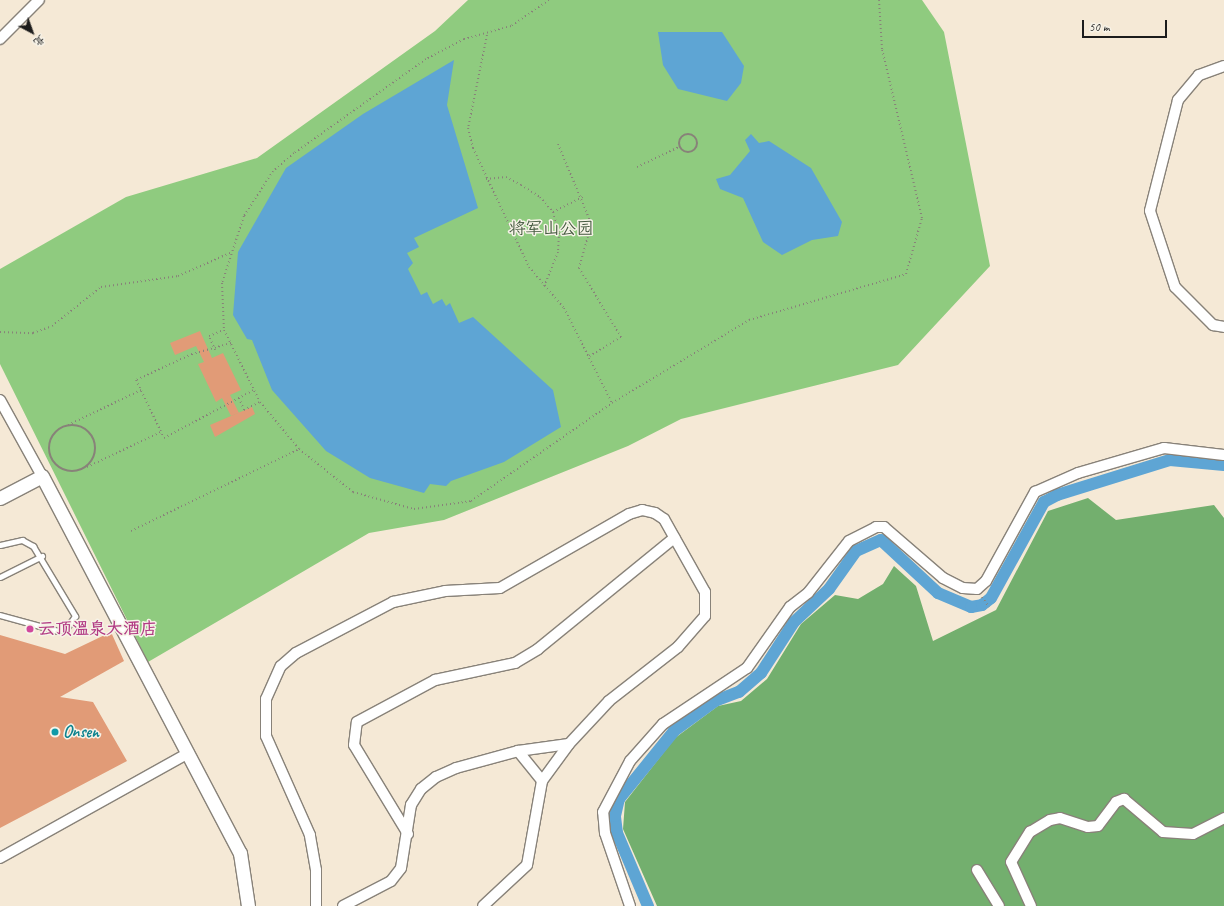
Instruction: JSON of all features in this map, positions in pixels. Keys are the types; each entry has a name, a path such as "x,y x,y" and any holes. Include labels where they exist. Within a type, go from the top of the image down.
{"street":[{"path":"0,39 39,0"},
{"path":"1224,66 1199,75 1178,100 1150,210 1175,287 1213,325 1224,327"},
{"path":"0,400 189,753 240,853 248,906"},
{"path":"630,906 605,833 603,812 630,761 663,724 747,668 790,607 808,593 849,541 870,529 884,527 943,578 963,588 977,589 986,581 1035,492 1078,473 1164,448 1224,455"},
{"path":"0,498 42,476"},
{"path":"316,906 316,870 310,835 266,736 266,699 281,666 296,653 393,602 445,591 500,588 518,580 629,514 642,510 655,513 664,519 705,592 706,616 678,647 609,701 569,744 542,781 527,865 483,906"},
{"path":"408,834 354,745 353,732 357,722 435,680 515,663 538,649 674,538"},
{"path":"343,906 391,881 401,868 408,834 411,805 421,789 436,777 456,768 518,751 569,744"},
{"path":"518,751 542,781"},
{"path":"0,858 189,753"},
{"path":"1031,906 1011,862 1030,832 1050,820 1060,818 1088,827 1098,826 1116,802 1124,799 1163,832 1193,834 1224,818"},
{"path":"977,870 999,906"}],"lane":[{"path":"0,546 22,540 42,556 75,616 73,621 58,631 0,615"},
{"path":"0,577 42,556"}],"path":[{"path":"549,0 511,26 487,35 464,39 426,59 294,152 258,191 244,216 222,283 224,330 260,402 299,449 353,492 414,509 433,509 471,501 490,490 612,403 749,320 906,274 922,218 882,49 879,0"},
{"path":"487,35 468,128 486,178 528,267 564,308 612,403"},
{"path":"637,167 680,147 692,152 698,145 696,139 688,134 682,136 680,147"},
{"path":"558,144 580,199 590,229 579,268 621,337 588,356"},
{"path":"486,178 506,178 522,185 540,197 553,212 559,233 558,252 544,287"},
{"path":"553,212 584,196"},
{"path":"0,332 33,333 52,326 101,287 178,276 206,267 231,253"},
{"path":"215,350 209,336 224,330"},
{"path":"231,343 215,350 192,354 136,380 164,438 224,410 239,398 254,390"},
{"path":"141,390 59,429 50,441 50,456 59,468 82,469 161,432"},
{"path":"239,398 244,410 260,402"},
{"path":"59,429 81,427 92,437 95,451 82,469"},
{"path":"131,531 299,449"},
{"path":"982,596 989,607"}],"green space":[{"name":"将军山公园","path":"468,0 922,0 944,32 990,266 898,365 681,419 628,446 444,520 369,533 148,662 0,364 0,269 126,197 257,158 435,31"},
{"path":"1088,498 1116,520 1214,505 1224,518 1224,906 657,906 623,829 625,802 675,738 718,706 741,701 767,679 801,624 835,595 858,599 883,584 894,566 916,586 933,641 996,610 1048,511"}],"water":[{"path":"658,32 722,32 744,66 741,83 727,101 678,89 663,65"},
{"path":"454,60 447,105 478,208 414,238 419,247 407,253 413,263 408,269 421,295 427,292 433,304 442,299 446,306 450,303 459,323 473,317 553,390 561,427 504,462 451,481 446,486 430,484 424,493 370,478 326,451 272,390 252,340 247,339 233,315 238,252 286,168 363,114"},
{"path":"751,134 759,143 769,141 811,168 842,222 838,236 812,240 782,255 763,242 743,198 720,189 716,179 730,175 750,151 745,140"}],"building":[{"path":"200,331 212,358 223,353 241,390 230,395 239,413 231,416 222,398 216,402 198,364 204,362 196,346 175,355 170,343"},
{"path":"252,407 255,414 215,437 210,425"},
{"name":"Onsen","path":"111,632 124,661 60,697 93,702 127,761 0,828 0,635 65,654"}],"waterway":[{"path":"648,906 617,833 615,816 619,799 674,731 715,701 739,692 761,673 794,622 829,589 856,551 881,540 938,593 971,607 982,605 991,598 1044,502 1057,495 1170,460 1224,465"}],"place":[{"name":"云顶温泉大酒店","path":"30,629"},
{"name":"Onsen","path":"55,732"}]}
